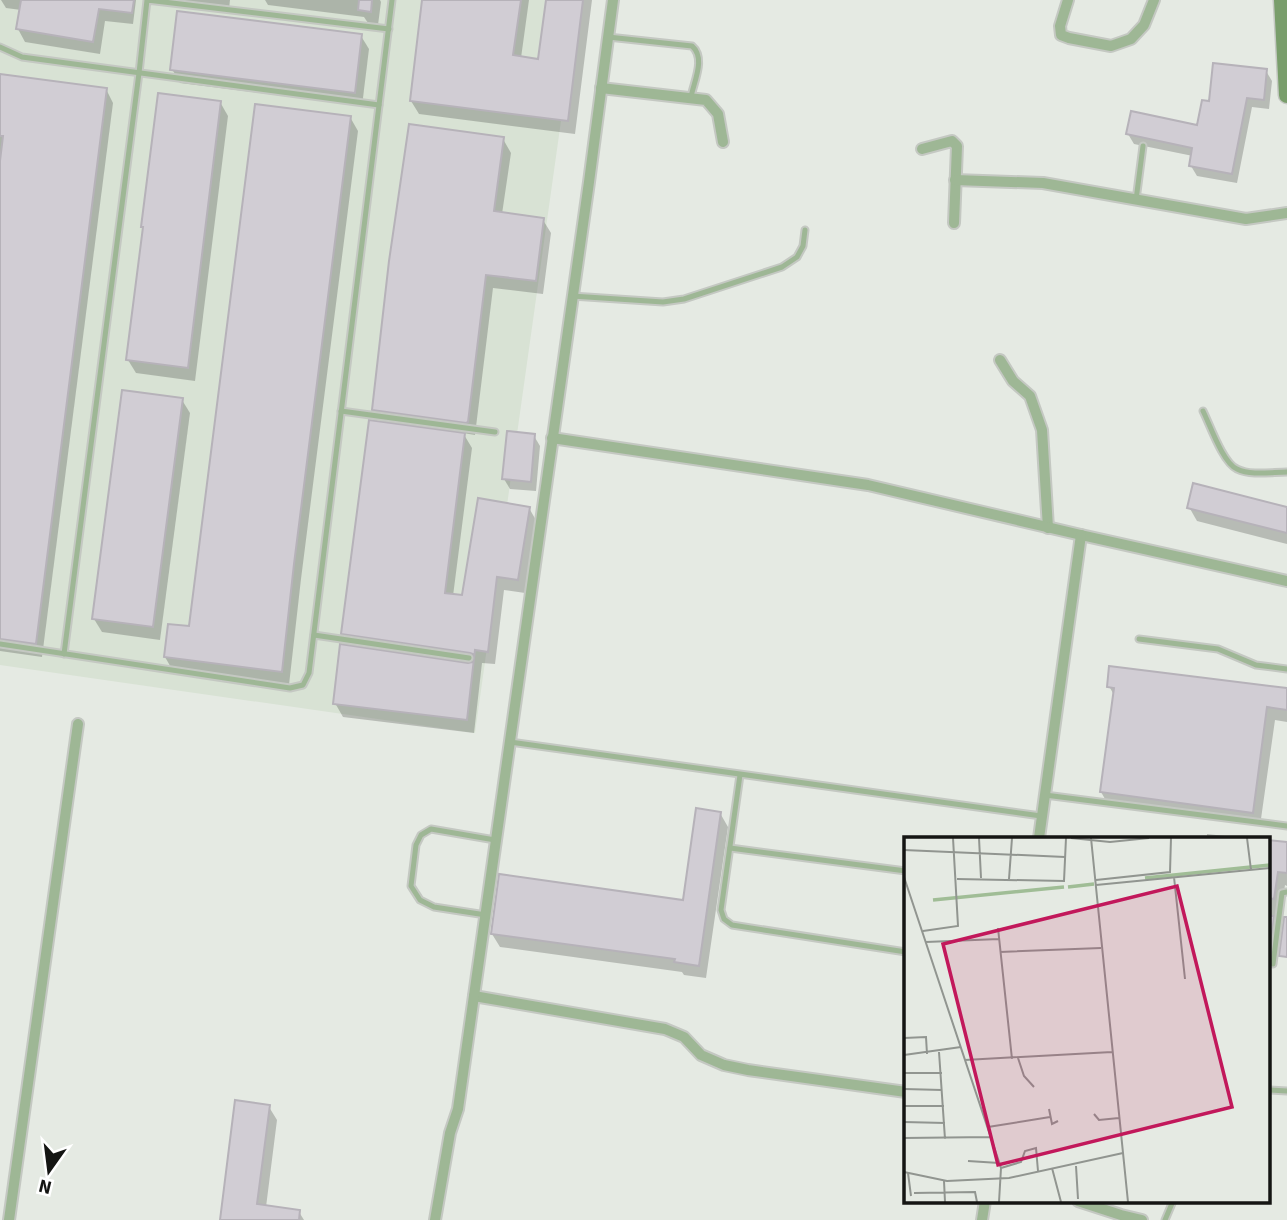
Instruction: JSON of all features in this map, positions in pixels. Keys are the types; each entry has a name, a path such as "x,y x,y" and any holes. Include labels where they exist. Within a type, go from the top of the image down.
{"street":[{"path":"439,1219 450,1133 458,1109 613,0"},
{"path":"1068,0 1059,26 1061,35 1111,46 1131,39 1144,25 1154,0"},
{"path":"1284,6 1287,95"},
{"path":"601,88 706,100 718,114 723,142"},
{"path":"922,149 952,141 957,146 954,223"},
{"path":"955,180 1043,183 1246,219 1287,213"},
{"path":"1000,360 1013,382 1030,396 1041,429 1048,528"},
{"path":"552,439 868,485 1287,582"},
{"path":"1039,837 1081,536"},
{"path":"9,1220 78,724"},
{"path":"474,996 665,1029 684,1037 701,1055 724,1065 904,1091"},
{"path":"982,1220 985,1202"},
{"path":"1081,1202 1142,1220"}],"lane":[{"path":"64,654 147,0 389,29"},
{"path":"0,645 290,688 303,685 309,673 314,635 392,0"},
{"path":"608,37 692,46 698,51 700,59 690,98"},
{"path":"0,47 22,57 379,105"},
{"path":"1136,201 1143,146"},
{"path":"572,296 663,302 684,299 782,267 797,257 803,246 804,230"},
{"path":"341,411 495,432"},
{"path":"1203,411 1228,463 1236,469 1247,472 1287,472"},
{"path":"314,635 469,658"},
{"path":"1139,639 1218,649 1256,665 1287,669"},
{"path":"510,742 1042,817"},
{"path":"740,775 721,911 724,919 732,925 904,951"},
{"path":"1045,795 1287,826"},
{"path":"485,915 434,907 421,900 411,886 416,845 421,835 431,829 495,840"},
{"path":"730,848 904,871"},
{"path":"1273,964 1279,906 1282,893 1287,892"},
{"path":"1165,1220 1172,1202"}],"shaded area":[{"path":"0,0 578,0 475,733 0,665"}],"building":[{"path":"21,0 134,0 132,13 99,9 93,42 16,29"},
{"path":"359,0 372,0 371,12 358,10"},
{"path":"422,0 521,0 513,55 538,59 546,0 583,0 568,121 410,101"},
{"path":"177,11 362,34 355,93 170,70"},
{"path":"1213,63 1267,69 1264,100 1247,98 1232,174 1189,166 1192,148 1126,134 1131,111 1197,125 1202,100 1209,101"},
{"path":"0,74 107,88 36,644 0,639 0,161 3,136 0,136"},
{"path":"158,93 221,101 188,368 126,360"},
{"path":"255,104 351,116 282,672 164,657 168,624 189,626"},
{"path":"409,124 504,137 494,211 544,218 536,281 486,275 466,423 372,410 389,261"},
{"path":"122,390 183,398 153,627 92,619"},
{"path":"369,420 465,433 445,593 462,595 478,498 530,507 518,580 497,577 488,652 475,650 467,720 333,704 340,644 468,663 473,662 474,658 470,653 341,634"},
{"path":"507,431 535,434 531,482 502,479"},
{"path":"1193,483 1287,507 1287,533 1187,508"},
{"path":"1109,666 1287,688 1287,710 1267,707 1253,813 1100,792 1114,688 1107,687"},
{"path":"696,808 721,812 699,966 674,962 675,959 491,934 499,874 683,900"},
{"path":"1270,840 1287,842 1287,873 1278,872 1274,899 1270,898"},
{"path":"1270,916 1274,916 1270,948"},
{"path":"1284,917 1287,917 1287,957 1279,956"},
{"path":"235,1100 270,1105 257,1204 300,1210 299,1220 220,1220"}]}
